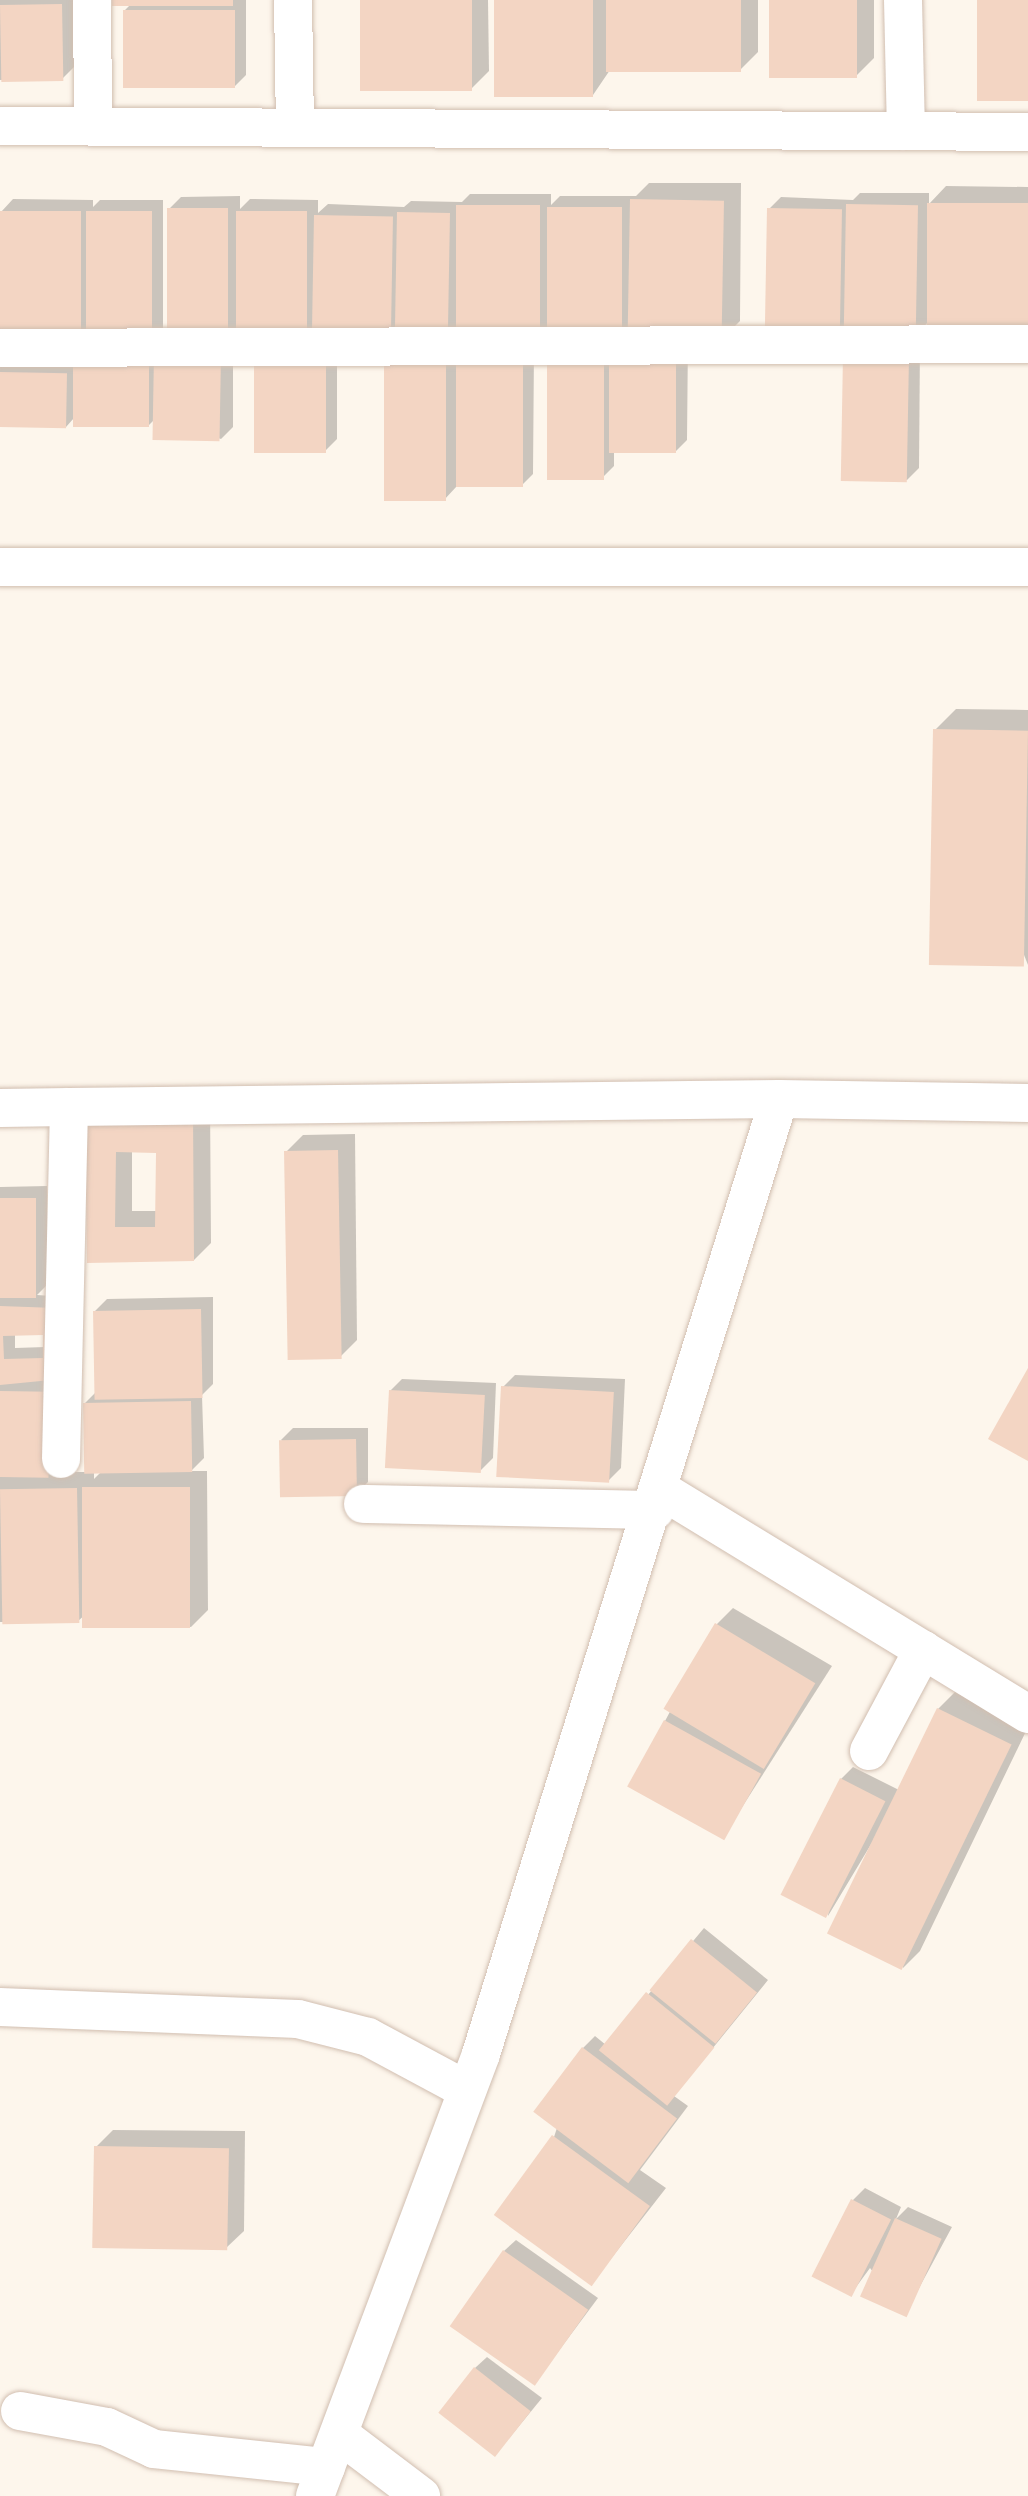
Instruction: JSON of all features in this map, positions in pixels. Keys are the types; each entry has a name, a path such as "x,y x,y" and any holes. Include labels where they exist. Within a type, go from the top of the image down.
{"street":[{"path":"92,0 93,126"},
{"path":"293,0 295,127"},
{"path":"903,0 906,131"},
{"path":"0,126 1028,132"},
{"path":"0,348 1028,344"},
{"path":"0,567 1028,567"},
{"path":"326,2466 467,2090 658,1500 779,1099"},
{"path":"0,1108 779,1099 1028,1103"},
{"path":"61,1459 69,1107"},
{"path":"363,1504 658,1500 923,1650 1028,1714"},
{"path":"869,1751 923,1650"},
{"path":"0,2007 298,2019 368,2037 467,2090"},
{"path":"20,2411 107,2427 154,2449 326,2466 421,2496"}],"building":[{"path":"112,0 233,0 233,6 112,6"},
{"path":"360,0 472,0 472,91 360,91"},
{"path":"494,0 593,0 593,97 494,97"},
{"path":"606,0 741,0 741,72 606,72"},
{"path":"769,0 857,0 857,78 769,78"},
{"path":"977,0 1028,0 1028,101 977,101"},
{"path":"62,4 63,81 1,82 0,5"},
{"path":"123,10 235,10 235,88 123,88"},
{"path":"630,199 724,201 722,342 628,340"},
{"path":"927,203 1028,203 1028,337 927,337"},
{"path":"846,204 918,205 916,336 844,335"},
{"path":"456,205 540,205 540,338 456,338"},
{"path":"547,207 622,207 622,339 547,339"},
{"path":"167,208 228,208 228,339 167,339"},
{"path":"767,208 842,209 840,336 765,335"},
{"path":"0,211 81,211 81,337 0,337"},
{"path":"86,211 152,211 152,342 86,342"},
{"path":"236,211 307,211 307,338 236,338"},
{"path":"397,212 450,213 448,336 395,335"},
{"path":"314,215 393,216 391,342 312,341"},
{"path":"254,351 326,351 326,453 254,453"},
{"path":"609,352 676,352 676,453 609,453"},
{"path":"154,354 221,355 219,441 152,440"},
{"path":"843,354 909,355 907,482 841,481"},
{"path":"547,357 604,357 604,480 547,480"},
{"path":"73,360 149,360 149,427 73,427"},
{"path":"456,361 523,361 523,487 456,487"},
{"path":"384,363 446,363 446,501 384,501"},
{"path":"0,372 67,373 66,428 0,427"},
{"path":"933,729 1028,731 1024,967 929,965"},
{"path":"193,1114 194,1261 87,1263 85,1115","holes":["116,1152 156,1153 155,1227 115,1227"]},
{"path":"338,1150 342,1359 288,1360 284,1151"},
{"path":"0,1198 36,1198 36,1298 0,1298"},
{"path":"0,1306 56,1308 51,1380 0,1385","holes":["43,1335 43,1358 4,1359 3,1336"]},
{"path":"201,1309 203,1398 95,1400 93,1311"},
{"path":"1028,1368 1028,1461 988,1439"},
{"path":"501,1386 614,1392 609,1483 496,1477"},
{"path":"389,1390 485,1395 481,1473 385,1468"},
{"path":"0,1391 50,1392 48,1478 0,1477"},
{"path":"191,1401 192,1472 84,1474 83,1403"},
{"path":"356,1439 357,1496 280,1497 279,1440"},
{"path":"82,1487 190,1487 190,1628 82,1628"},
{"path":"77,1488 79,1623 2,1624 0,1489"},
{"path":"715,1623 815,1683 764,1769 663,1709"},
{"path":"937,1708 1012,1744 902,1970 827,1934"},
{"path":"664,1720 761,1774 724,1840 627,1786"},
{"path":"840,1778 885,1801 826,1918 781,1895"},
{"path":"691,1939 757,1992 716,2044 649,1990"},
{"path":"646,1992 714,2047 667,2106 599,2050"},
{"path":"582,2047 677,2119 628,2183 533,2112"},
{"path":"552,2135 650,2206 592,2286 494,2215"},
{"path":"94,2146 229,2148 227,2250 92,2248"},
{"path":"851,2199 891,2219 852,2297 812,2277"},
{"path":"895,2218 942,2239 907,2317 860,2297"},
{"path":"503,2250 588,2310 535,2386 450,2326"},
{"path":"474,2367 531,2411 495,2457 438,2413"}]}
